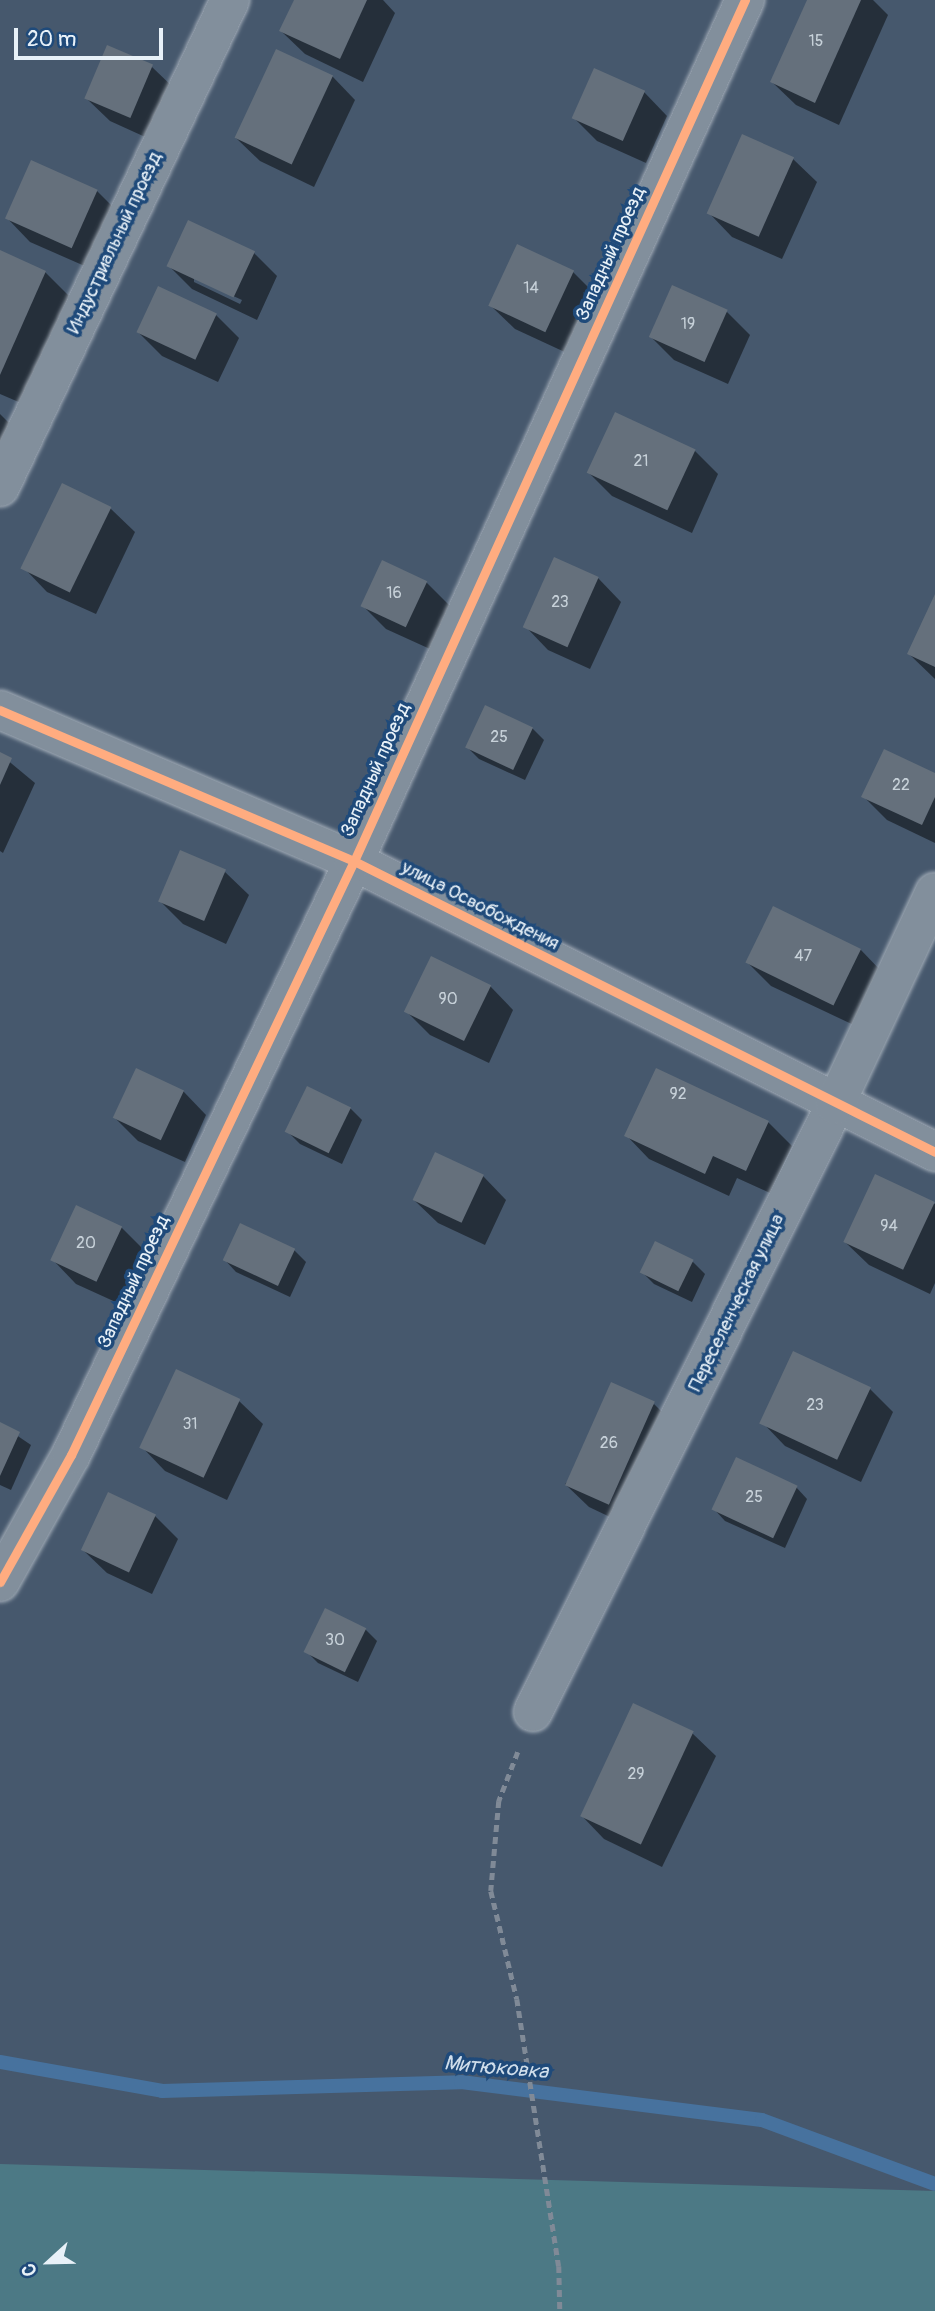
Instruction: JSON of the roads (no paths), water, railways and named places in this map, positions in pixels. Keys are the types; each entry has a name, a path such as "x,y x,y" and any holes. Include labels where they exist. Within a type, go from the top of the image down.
{"street":[{"name":"Индустриальный проезд","path":"0,487 230,0"},
{"name":"Западный проезд","path":"0,1582 71,1455 354,862 745,0"},
{"name":"улица Освобождения","path":"0,710 354,862 835,1105 935,1152"},
{"name":"Переселенческая улица","path":"533,1712 835,1105 935,892"}],"waterway":[{"name":"Митюковка","path":"0,2062 162,2091 461,2082 762,2120 935,2184"}]}
